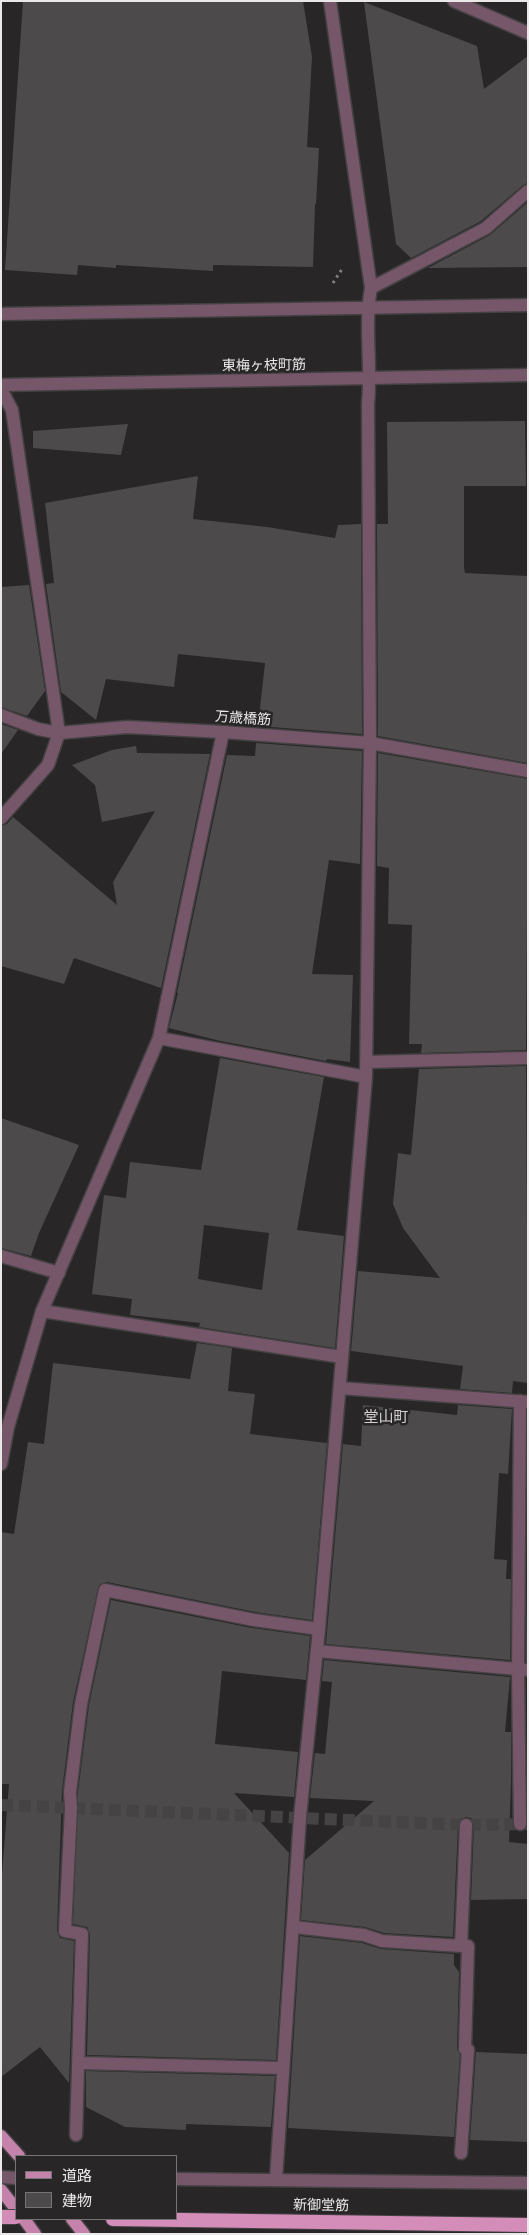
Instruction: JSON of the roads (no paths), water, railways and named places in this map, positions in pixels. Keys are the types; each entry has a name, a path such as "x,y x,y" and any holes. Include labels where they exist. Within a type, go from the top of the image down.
{"highway":[{"path":"1,2217 15,2217"},
{"name":"新御堂筋","path":"178,2220 528,2224"}],"main road":[{"path":"1,2136 18,2155"},
{"path":"1,2190 15,2209"},
{"path":"25,2220 36,2234"},
{"path":"73,2220 84,2234"}],"street":[{"path":"276,2180 300,1817 319,1629 366,1077 370,743 368,404 371,377 367,308 371,288 330,1"},
{"path":"454,1 528,33"},
{"path":"371,288 486,228 528,192"},
{"path":"1,314 528,305"},
{"name":"東梅ヶ枝町筋","path":"1,385 528,375"},
{"path":"1,389 12,410 59,732 48,765 1,818"},
{"name":"万歳橋筋","path":"1,715 38,729 59,732 127,727 370,743 528,771"},
{"path":"1,1464 8,1427 42,1311 159,1038 223,732"},
{"path":"159,1038 366,1077"},
{"path":"366,1062 528,1058"},
{"path":"1,1256 59,1273"},
{"path":"42,1311 342,1358"},
{"path":"340,1388 524,1402 523,1671 520,1824"},
{"path":"76,2135 82,1934 65,1931 71,1808 70,1792 82,1704 105,1590 254,1620 319,1629"},
{"path":"316,1651 523,1671"},
{"path":"461,1946 466,1824"},
{"path":"294,1927 364,1935 382,1941 468,1946 465,2049 468,2050 461,2153"},
{"path":"79,2063 283,2068"},
{"path":"1,2177 15,2178"},
{"name":"新御堂筋","path":"178,2179 528,2183"}],"tunnel":[{"path":"1,1805 466,1825 528,1824"}],"district":[{"name":"堂山町","path":"386,1417"}]}
